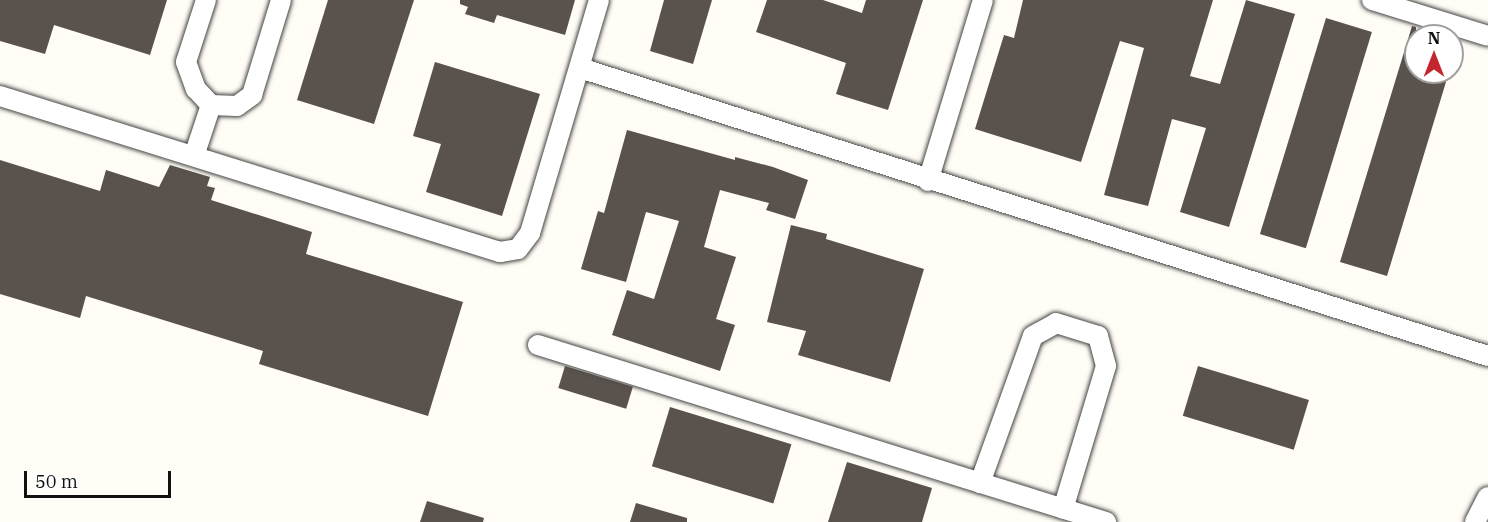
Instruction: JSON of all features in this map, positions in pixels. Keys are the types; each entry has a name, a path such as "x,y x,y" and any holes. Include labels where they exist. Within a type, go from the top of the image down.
{"lane":[{"path":"206,0 186,62 196,89 211,105 237,106 252,95 281,0"},
{"path":"0,96 500,252 518,249 530,233 599,0"},
{"path":"928,181 983,0"},
{"path":"1371,0 1488,36"},
{"path":"580,68 928,181 1488,356"},
{"path":"194,156 211,105"},
{"path":"980,483 1033,336 1056,323 1098,336 1106,366 1063,509"},
{"path":"538,345 1106,522"},
{"path":"1475,522 1488,497"}],"building":[{"path":"0,0 167,0 150,55 54,25 45,54 0,41"},
{"path":"328,0 414,0 374,124 297,100"},
{"path":"460,0 575,0 565,35 497,15 494,23 465,14 468,7 460,4"},
{"path":"664,0 712,0 693,64 650,51"},
{"path":"767,0 823,0 862,13 866,0 923,0 888,110 836,94 846,63 756,32"},
{"path":"1023,0 1213,0 1190,76 1220,84 1246,0 1295,14 1229,227 1180,212 1206,128 1172,119 1148,206 1104,195 1144,48 1120,41 1081,162 975,129 1004,35 1014,38"},
{"path":"1326,18 1372,32 1306,248 1260,234"},
{"path":"1404,52 1404,84 1445,84 1387,276 1340,262"},
{"path":"435,62 540,94 502,216 426,192 441,144 413,136"},
{"path":"627,130 735,160 735,157 773,167 808,180 795,219 766,210 769,203 720,190 704,247 736,257 716,319 735,325 720,371 612,335 627,290 654,299 679,221 646,212 626,282 581,269 598,211 604,213"},
{"path":"0,160 100,191 106,170 159,187 170,165 210,177 207,186 215,188 211,200 312,232 306,254 463,302 428,416 259,364 263,351 86,296 80,318 0,294"},
{"path":"791,225 827,234 826,239 924,269 890,382 798,355 806,331 767,322"},
{"path":"565,366 633,387 626,409 558,388"},
{"path":"1198,366 1309,400 1294,450 1183,416"},
{"path":"670,407 791,444 773,503 652,466"},
{"path":"847,462 932,488 922,522 828,522"},
{"path":"427,501 484,518 483,522 420,522"},
{"path":"636,503 687,518 687,522 630,522"}]}
